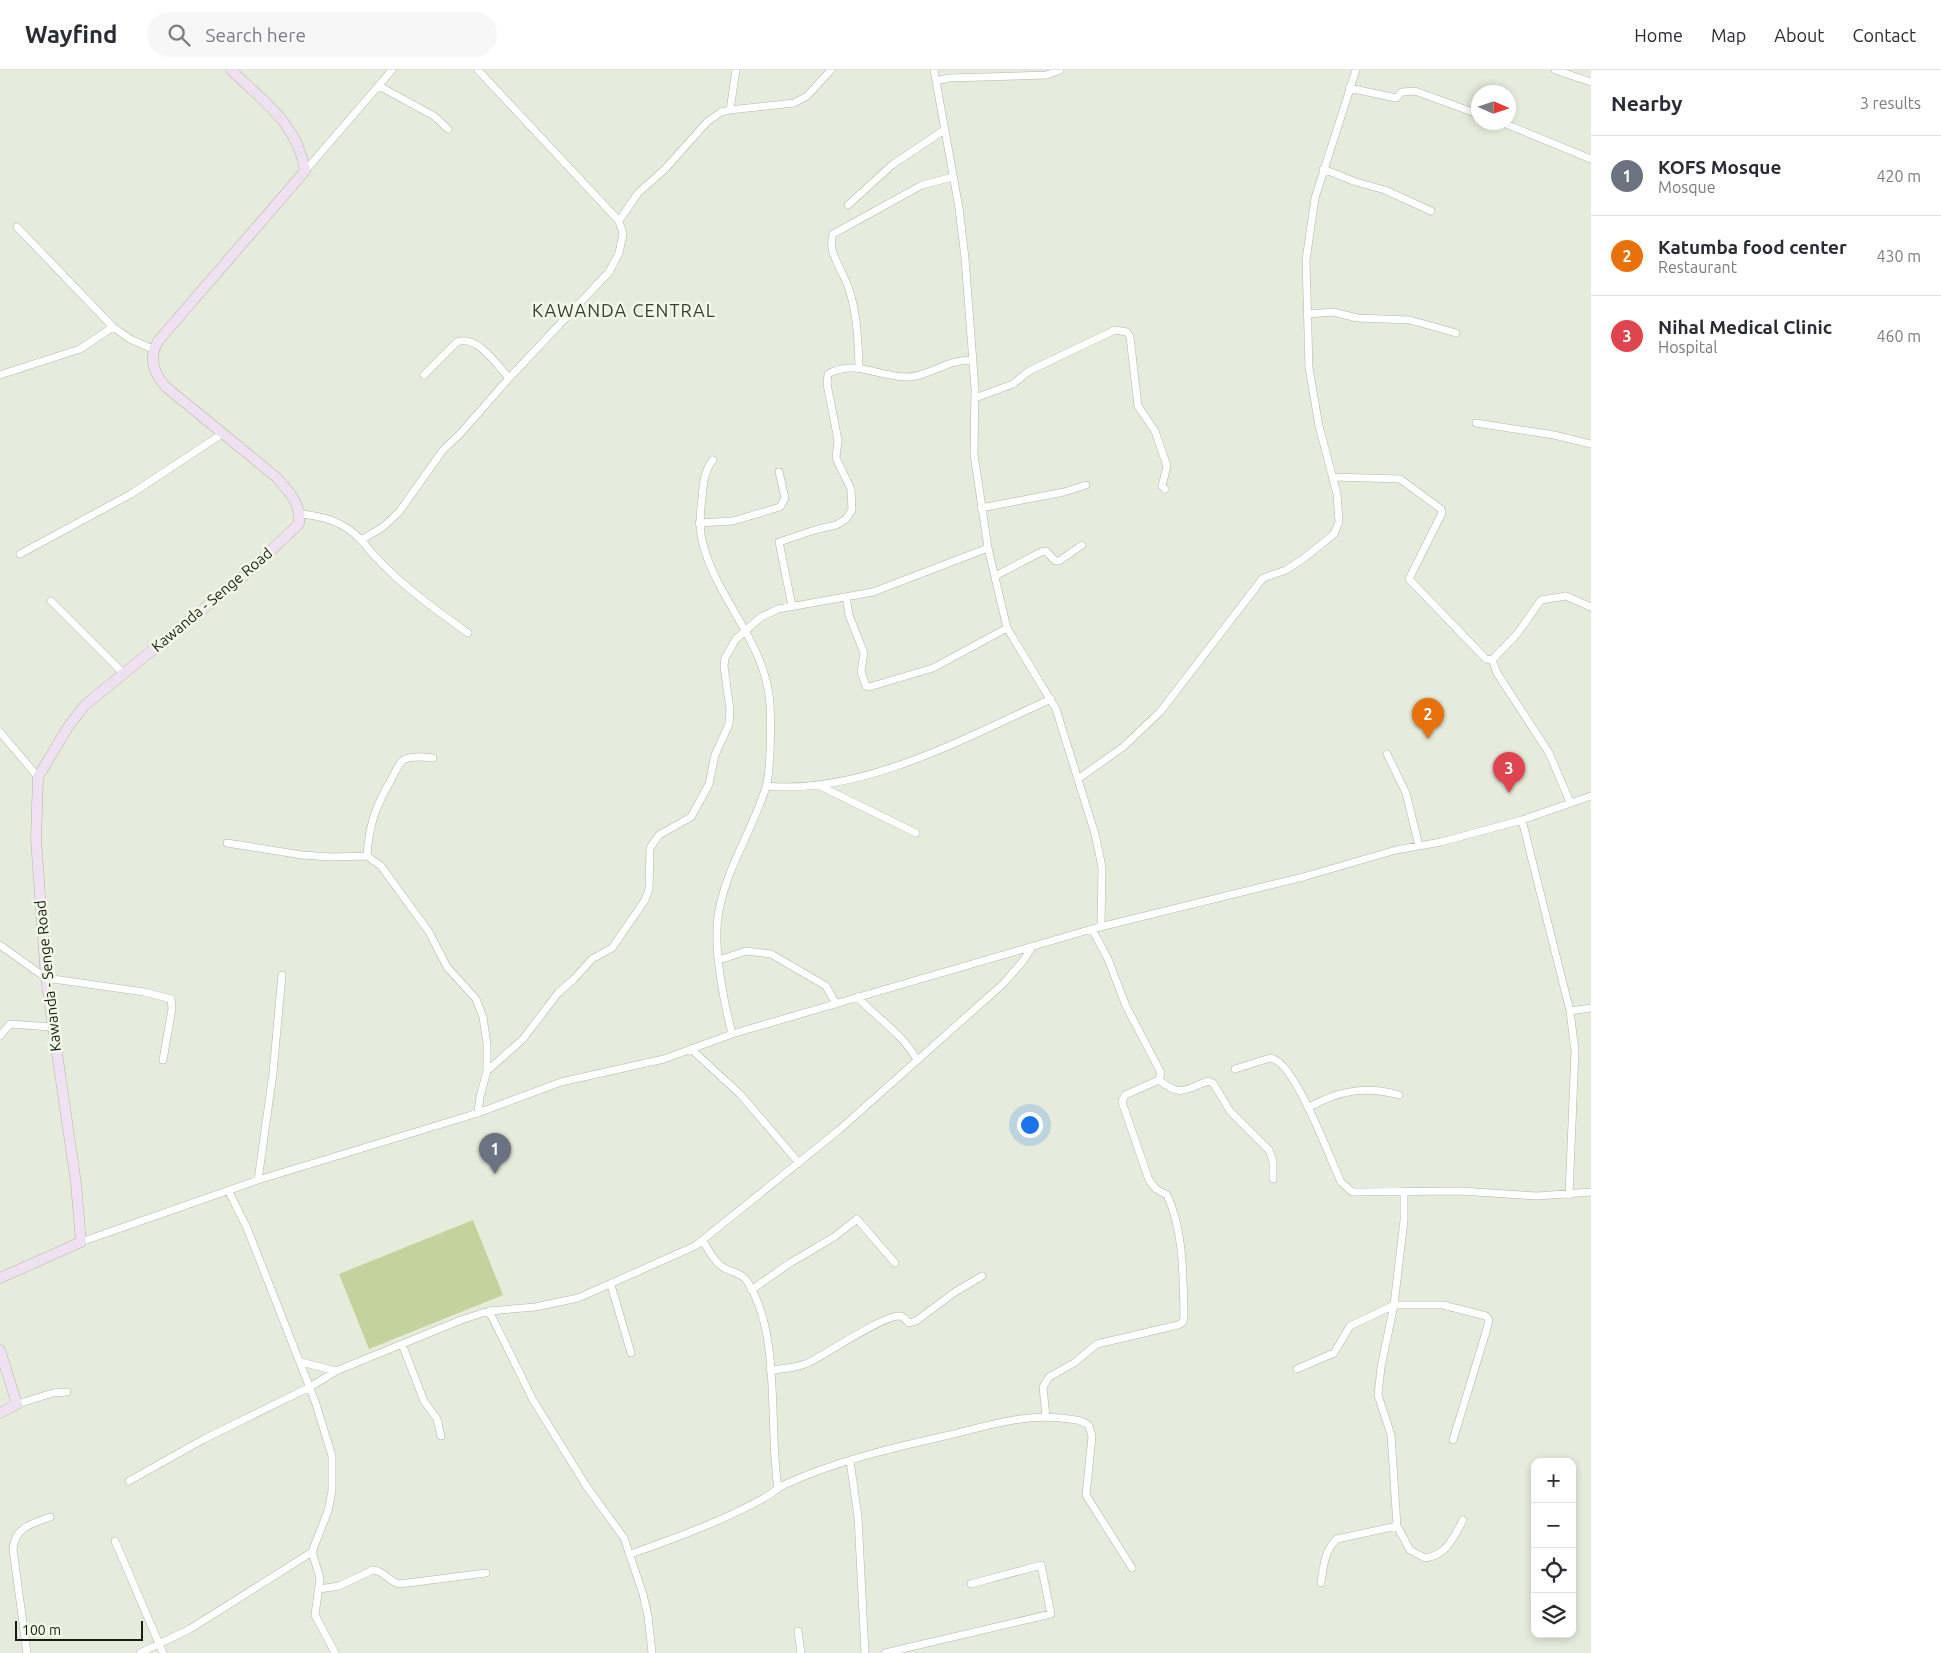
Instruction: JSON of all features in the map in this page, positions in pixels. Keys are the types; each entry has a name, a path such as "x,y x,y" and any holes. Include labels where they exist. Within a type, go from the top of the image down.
{"street":[{"path":"231,70 282,118 296,138 303,154 305,171"},
{"path":"392,70 153,349 152,361 159,379 222,434 276,477 291,493 300,514 329,518 354,533 391,574 425,603 468,633"},
{"path":"361,540 383,527 399,512 418,487 431,464 609,272 619,253 623,234 619,221 478,70"},
{"path":"730,110 736,70"},
{"path":"619,221 638,193 665,169 707,122 722,112 730,110 794,103 807,96 831,70"},
{"path":"934,70 954,177 965,258 975,398 974,454 988,548 1008,628 1025,661 1051,699 1078,779 1102,867 1101,926"},
{"path":"936,81 954,78 1047,75 1060,70"},
{"path":"1078,779 1124,748 1160,712 1263,578 1286,570 1334,534 1339,522 1340,508 1313,396 1307,346 1309,314 1306,260 1312,217 1323,169 1356,70"},
{"path":"1555,70 1591,82"},
{"path":"1574,77 1581,70"},
{"path":"379,86 429,112 448,129"},
{"path":"1350,88 1396,98 1402,92 1415,91 1471,111"},
{"path":"1516,128 1591,159"},
{"path":"848,205 892,165 944,130"},
{"path":"1323,169 1359,184 1385,190 1432,211"},
{"path":"859,367 852,298 832,252 830,243 833,234 922,185 954,177"},
{"path":"17,227 113,327 130,339 153,349"},
{"path":"1309,314 1333,312 1357,318 1410,320 1456,333"},
{"path":"0,375 80,349 113,327"},
{"path":"975,398 1013,384 1029,371 1115,330 1122,330 1130,337 1138,406 1155,431 1168,466 1162,486 1165,489"},
{"path":"424,376 462,340 477,345 509,378"},
{"path":"792,606 779,542 836,525 846,520 852,510 851,490 836,458 838,440 826,379 830,372 859,367 906,377 961,360 973,360"},
{"path":"1476,423 1554,435 1591,444"},
{"path":"20,554 131,494 222,434"},
{"path":"713,460 707,467 703,484 699,523 707,557 726,600 745,631 759,660 770,704 766,786 740,845 724,889 717,926 718,960 732,1034"},
{"path":"699,523 733,521 780,507 785,498 779,472"},
{"path":"1333,477 1400,480 1438,505 1442,514 1408,579 1486,659 1492,660"},
{"path":"981,508 1064,492 1086,485"},
{"name":"Kawanda - Senge Road","path":"81,1242 76,1182 46,978 36,839 38,776 68,727 85,705 246,574 293,532 298,524 300,514"},
{"path":"995,576 1041,552 1046,551 1055,561 1059,561 1082,545"},
{"path":"487,1071 523,1039 558,993 592,959 612,948 645,900 649,889 650,848 659,835 691,817 708,784 715,755 728,724 730,710 724,666 725,658 736,640 761,618 778,609 873,592 988,548"},
{"path":"1492,660 1517,634 1541,600 1566,596 1591,607"},
{"path":"846,597 849,615 864,653 861,672 866,686 869,687 933,668 1008,628"},
{"path":"51,601 123,673"},
{"path":"1492,660 1496,672 1549,753 1570,802"},
{"path":"766,786 787,788 820,786 850,780 912,760 1051,699"},
{"path":"0,732 38,776"},
{"path":"1387,754 1408,798 1419,846"},
{"path":"367,856 371,822 376,806 398,767 403,760 410,758 418,756 433,758"},
{"path":"820,786 916,833"},
{"path":"0,1278 81,1242 229,1192 258,1180 478,1113 561,1082 664,1059 732,1034 1101,926 1303,877 1375,856 1522,820 1591,796"},
{"path":"1522,820 1570,1011 1575,1051 1569,1195"},
{"path":"227,843 302,855 331,857 367,856 381,866 429,932 447,967 476,999 485,1026 487,1071 478,1113"},
{"path":"1092,929 1108,959 1126,1006 1161,1073 1159,1080"},
{"path":"0,945 46,978 144,992 171,999 172,1010 163,1060"},
{"path":"129,1481 204,1439 310,1388 336,1371 489,1311 566,1302 611,1285 679,1255 703,1241 798,1163 1004,983 1032,947"},
{"path":"718,960 753,950 771,954 826,986 836,1004"},
{"path":"258,1180 273,1074 282,976"},
{"path":"857,997 877,1017 897,1032 917,1060"},
{"path":"1570,1011 1591,1008"},
{"path":"0,1036 10,1024 52,1027"},
{"path":"691,1049 740,1094 798,1163"},
{"path":"1235,1070 1270,1058 1276,1059 1298,1086 1341,1182 1347,1190 1360,1194 1404,1191 1460,1191 1537,1196 1591,1192"},
{"path":"1159,1080 1173,1089 1183,1092 1208,1081 1214,1083 1230,1111 1269,1150 1273,1161 1274,1179"},
{"path":"1046,1417 1043,1387 1049,1377 1074,1363 1097,1344 1178,1325 1184,1320 1179,1238 1175,1219 1167,1195 1156,1189 1148,1180 1122,1102 1125,1095 1159,1080"},
{"path":"1308,1108 1330,1096 1341,1093 1374,1090 1399,1095"},
{"path":"1404,1191 1404,1220 1394,1305 1378,1392 1391,1436 1397,1526 1410,1550 1424,1558 1434,1556 1446,1549 1463,1520"},
{"path":"140,1653 190,1629 312,1552 328,1511 334,1471 332,1456 301,1362 247,1228 229,1192"},
{"path":"751,1290 857,1220 863,1224 895,1263"},
{"path":"703,1241 718,1263 744,1277 766,1328 774,1462 778,1488"},
{"path":"770,1370 794,1367 808,1362 862,1331 897,1316 903,1317 909,1323 916,1322 956,1292 982,1276"},
{"path":"611,1285 631,1353"},
{"path":"1297,1369 1334,1353 1350,1326 1394,1305 1443,1305 1481,1314 1488,1318 1454,1440"},
{"path":"489,1311 533,1400 587,1486 616,1526 631,1554 648,1616 652,1653"},
{"path":"402,1344 424,1401 437,1419 441,1436"},
{"path":"0,1350 17,1404"},
{"path":"301,1362 336,1371"},
{"path":"0,1413 17,1404 67,1392"},
{"path":"631,1554 684,1534 764,1498 778,1488 850,1461 902,1444 945,1436 992,1423 1029,1417 1046,1417 1073,1419 1089,1426 1092,1436 1086,1495 1132,1568"},
{"path":"850,1461 858,1518 865,1653"},
{"path":"27,1653 12,1549 14,1542 24,1527 50,1517"},
{"path":"1321,1583 1323,1565 1331,1546 1337,1539 1397,1526"},
{"path":"116,1540 163,1653"},
{"path":"312,1552 319,1569 319,1589 315,1614 335,1653"},
{"path":"885,1653 1051,1614 1041,1565 971,1584"},
{"path":"319,1589 339,1586 373,1570 380,1571 395,1584 486,1573"},
{"path":"798,1631 801,1653"}],"green space":[{"path":"473,1220 503,1295 369,1349 339,1274"}],"place":[{"name":"Katumba food center","path":"1428,739"},
{"name":"Nihal Medical Clinic","path":"1509,793"},
{"name":"KOFS Mosque","path":"495,1174"}],"district":[{"name":"KAWANDA CENTRAL","path":"624,311"}]}
